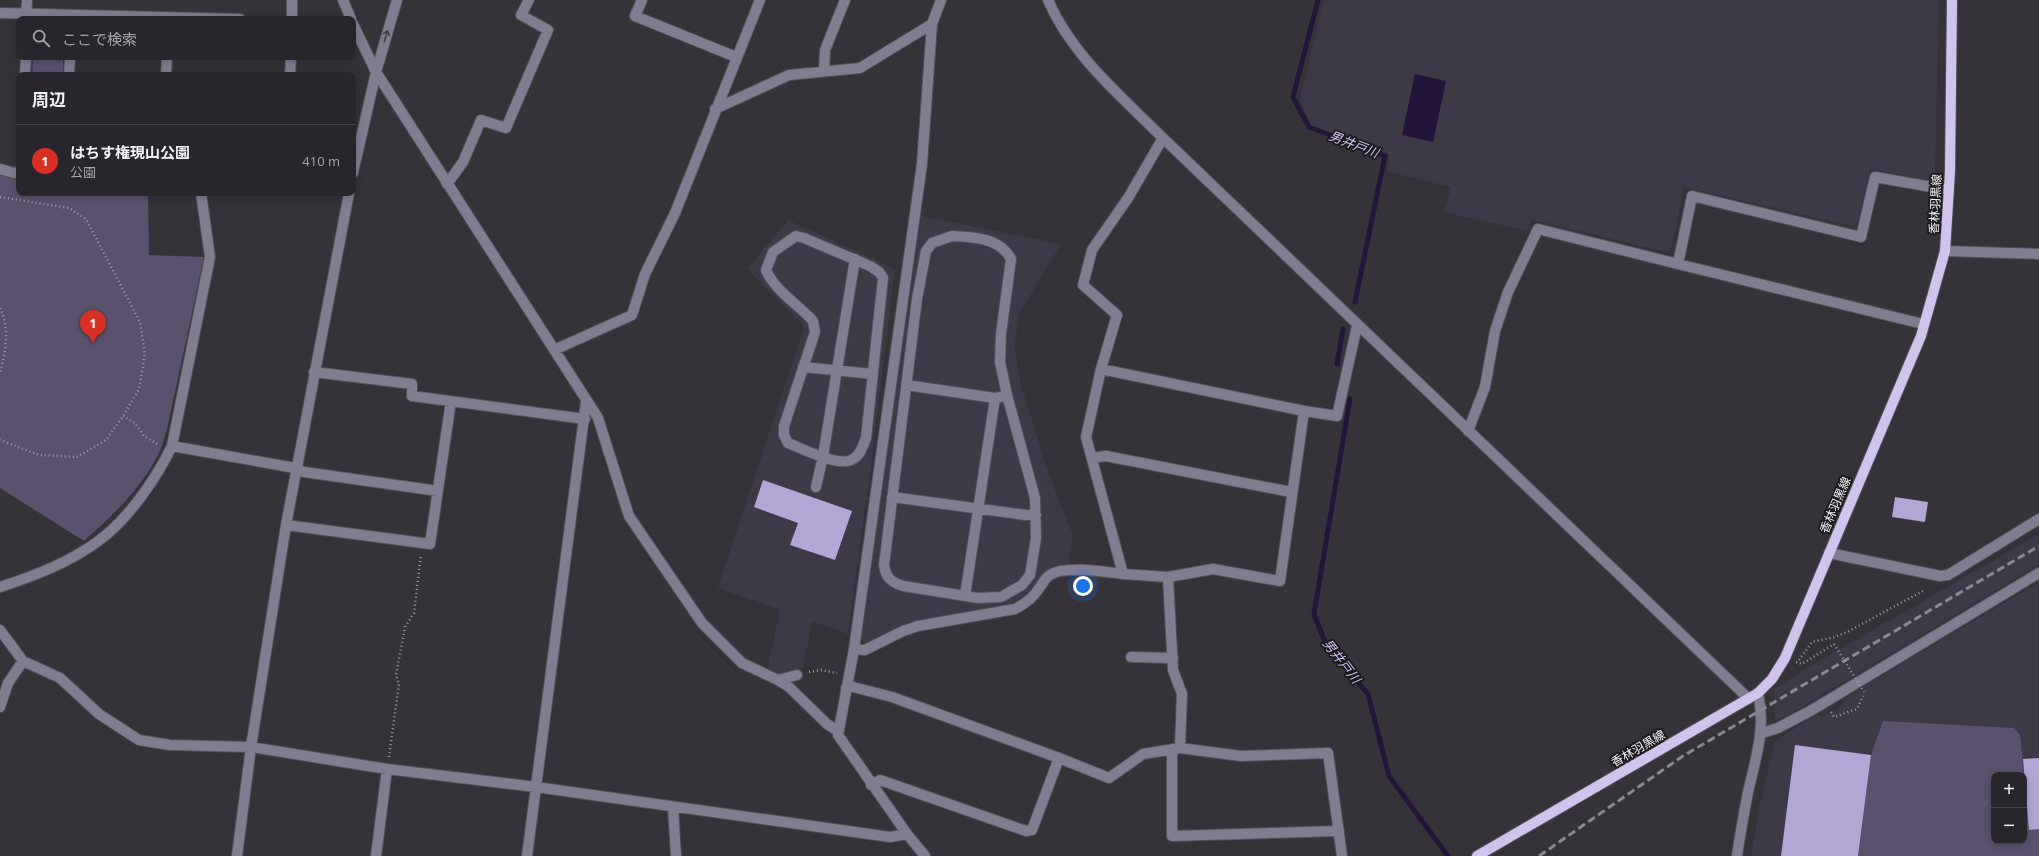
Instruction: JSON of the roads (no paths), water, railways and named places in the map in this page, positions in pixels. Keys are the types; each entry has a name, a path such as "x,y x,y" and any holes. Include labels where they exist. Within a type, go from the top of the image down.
{"main road":[{"name":"香林羽黒線","path":"1477,856 1758,692 1772,679 1785,658 1921,336 1923,324 1945,251 1949,190 1952,0"}],"street":[{"path":"0,13 26,16 26,0"},
{"path":"292,0 292,16"},
{"path":"343,0 350,16"},
{"path":"356,160 376,72 397,0"},
{"path":"447,184 463,162 481,120 506,128 548,30 521,15 529,0"},
{"path":"642,0 635,16 736,57"},
{"path":"554,350 632,315 645,274 675,212 715,109 760,0"},
{"path":"824,71 825,50 846,0"},
{"path":"926,856 907,834 841,742 838,731 854,649 922,164 932,24 941,0"},
{"path":"1048,0 1056,18 1083,57 1163,138 1357,326 1748,698"},
{"path":"715,109 789,75 860,68 932,24"},
{"path":"356,30 376,72 586,402 598,418 629,516 702,623 742,663 778,680 789,687 827,724 838,731"},
{"path":"25,72 26,60"},
{"path":"69,72 70,60"},
{"path":"166,72 167,60"},
{"path":"290,60 290,72"},
{"path":"1123,574 1086,437 1101,369 1117,315 1083,285 1092,250 1128,198 1163,138"},
{"path":"0,169 16,173"},
{"path":"1678,264 1692,196 1861,237 1875,176 1949,190"},
{"path":"0,587 67,561 98,541 124,517 159,472 171,448 210,256 201,196"},
{"path":"236,856 251,746 295,468 348,196"},
{"path":"1468,431 1485,387 1495,331 1508,292 1538,228 1923,324"},
{"path":"796,236 855,259 879,272 883,278 866,438 859,454 853,460 845,462 823,456 788,443 784,435 784,426 803,367 815,332 813,321 769,278 766,270 767,263 773,252 790,238 796,236"},
{"path":"965,236 994,242 1001,246 1011,259 1000,351 1007,395 1035,498 1036,515 1036,538 1030,575 1022,585 1001,597 978,598 903,586 893,582 886,575 884,565 906,385 917,299 926,251 932,243 943,238 965,236"},
{"path":"1945,251 2039,254"},
{"path":"816,487 823,456 855,259"},
{"path":"1101,369 1304,411 1337,416 1357,326"},
{"path":"803,367 873,374"},
{"path":"314,372 412,384 412,396 585,419"},
{"path":"906,385 995,398 1007,395"},
{"path":"965,596 995,398"},
{"path":"286,525 430,544 451,401"},
{"path":"527,856 586,402"},
{"path":"854,649 864,650 903,630 918,626 1015,609 1035,595 1050,575 1070,570 1168,577 1213,569 1280,581 1291,492 1304,411"},
{"path":"171,448 295,468 304,472 438,491"},
{"path":"1092,458 1106,456 1291,492"},
{"path":"892,497 1026,515 1036,515"},
{"path":"1829,553 1940,576 1948,575 2039,519"},
{"path":"1762,733 1778,728 1812,710 2039,573"},
{"path":"1168,577 1173,670 1182,694 1176,749 1172,836 1339,831"},
{"path":"0,630 23,661 60,678 99,714 139,740 170,745 251,746 387,769 890,837 907,834"},
{"path":"1132,657 1173,658"},
{"path":"0,707 8,683 23,661"},
{"path":"778,680 796,675"},
{"path":"846,688 892,697 1059,758 1109,778 1143,754 1176,749 1241,756 1328,753 1342,856"},
{"path":"1737,856 1742,824 1762,733 1762,711 1758,692"},
{"path":"872,785 880,780 1026,831 1032,830 1059,758"},
{"path":"376,856 387,769"},
{"path":"673,807 676,856"}],"waterway":[{"name":"男井戸川","path":"1318,0 1293,97 1309,127 1385,156 1355,302"},
{"name":"男井戸川","path":"1337,364 1343,329"},
{"name":"男井戸川","path":"1350,399 1314,614 1325,642 1368,694 1389,776 1448,856"}],"railway":[{"path":"1539,856 1683,756 2039,546"}],"place":[{"name":"はちす権現山公園","path":"93,343"}]}
